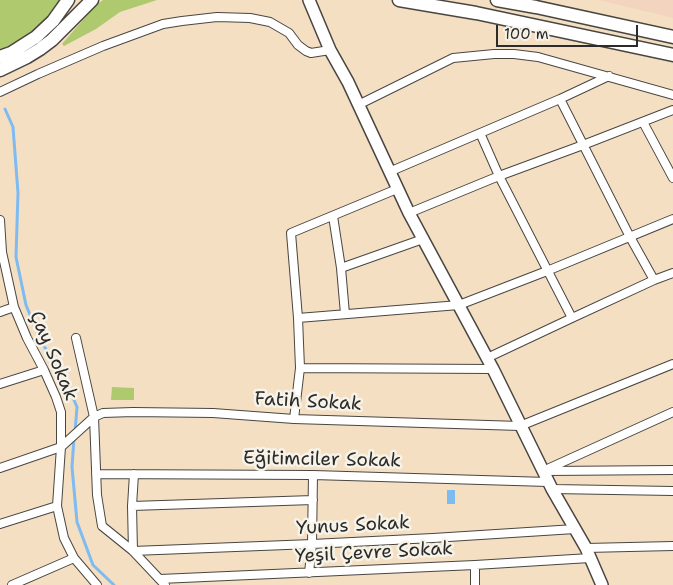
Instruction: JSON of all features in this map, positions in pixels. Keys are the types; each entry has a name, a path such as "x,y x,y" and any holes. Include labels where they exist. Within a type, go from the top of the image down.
{"highway":[{"path":"0,57 11,53 36,37 53,21 68,0"},
{"path":"0,70 27,57 52,40 92,0"},
{"path":"497,0 673,37"},
{"path":"404,1 476,13 673,55"}],"main road":[{"path":"309,0 330,50 409,213 490,363 547,481 588,553 602,585"}],"street":[{"path":"0,92 103,46 163,24 182,21 217,17 250,18 270,22 289,33 298,45 311,53 330,50"},
{"path":"358,105 453,58 494,54 538,57 673,95"},
{"path":"389,172 609,76"},
{"path":"560,99 654,280"},
{"path":"409,213 499,176 673,110"},
{"path":"643,122 673,178"},
{"path":"480,133 499,176 572,318"},
{"path":"294,419 300,368 291,233 397,189"},
{"path":"333,216 341,268 345,314"},
{"path":"298,318 458,305 673,219"},
{"name":"Çay Sokak","path":"0,220 1,252 14,307 27,338 44,370 61,412 57,506 64,538 74,558 97,585"},
{"path":"341,268 423,239"},
{"path":"300,368 490,363 572,318 673,273"},
{"path":"0,312 14,307"},
{"path":"76,338 94,417 97,495 102,526 133,550 163,582"},
{"path":"520,426 673,364"},
{"path":"0,384 44,370"},
{"path":"547,481 673,412"},
{"name":"Fatih Sokak","path":"94,417 103,413 213,413 294,419 520,426"},
{"path":"0,468 61,447 94,417"},
{"path":"547,481 673,470"},
{"name":"Eğitimciler Sokak","path":"96,474 313,475 547,481"},
{"path":"133,550 132,506 134,474"},
{"path":"309,573 312,544 313,475"},
{"path":"547,481 673,491"},
{"path":"132,506 313,500"},
{"path":"0,524 57,506"},
{"name":"Yunus Sokak","path":"133,550 312,544 574,529"},
{"name":"Yeşil Çevre Sokak","path":"163,582 475,565 673,546"},
{"path":"12,585 74,558"},
{"path":"475,565 475,585"}],"shaded area":[{"path":"599,0 673,0 673,18"}],"green space":[{"path":"0,0 62,0 54,11 31,32 12,45 0,50"},
{"path":"103,0 157,0 120,12 96,29 64,46 62,44 95,6"},
{"path":"112,387 134,388 134,400 111,400"}],"water":[{"path":"447,490 455,490 455,504 447,504"}],"waterway":[{"path":"5,109 13,127 18,193 16,257 26,305 41,342 62,372 77,407 75,432"},
{"path":"74,438 72,467 77,522 93,565 114,585"}]}
